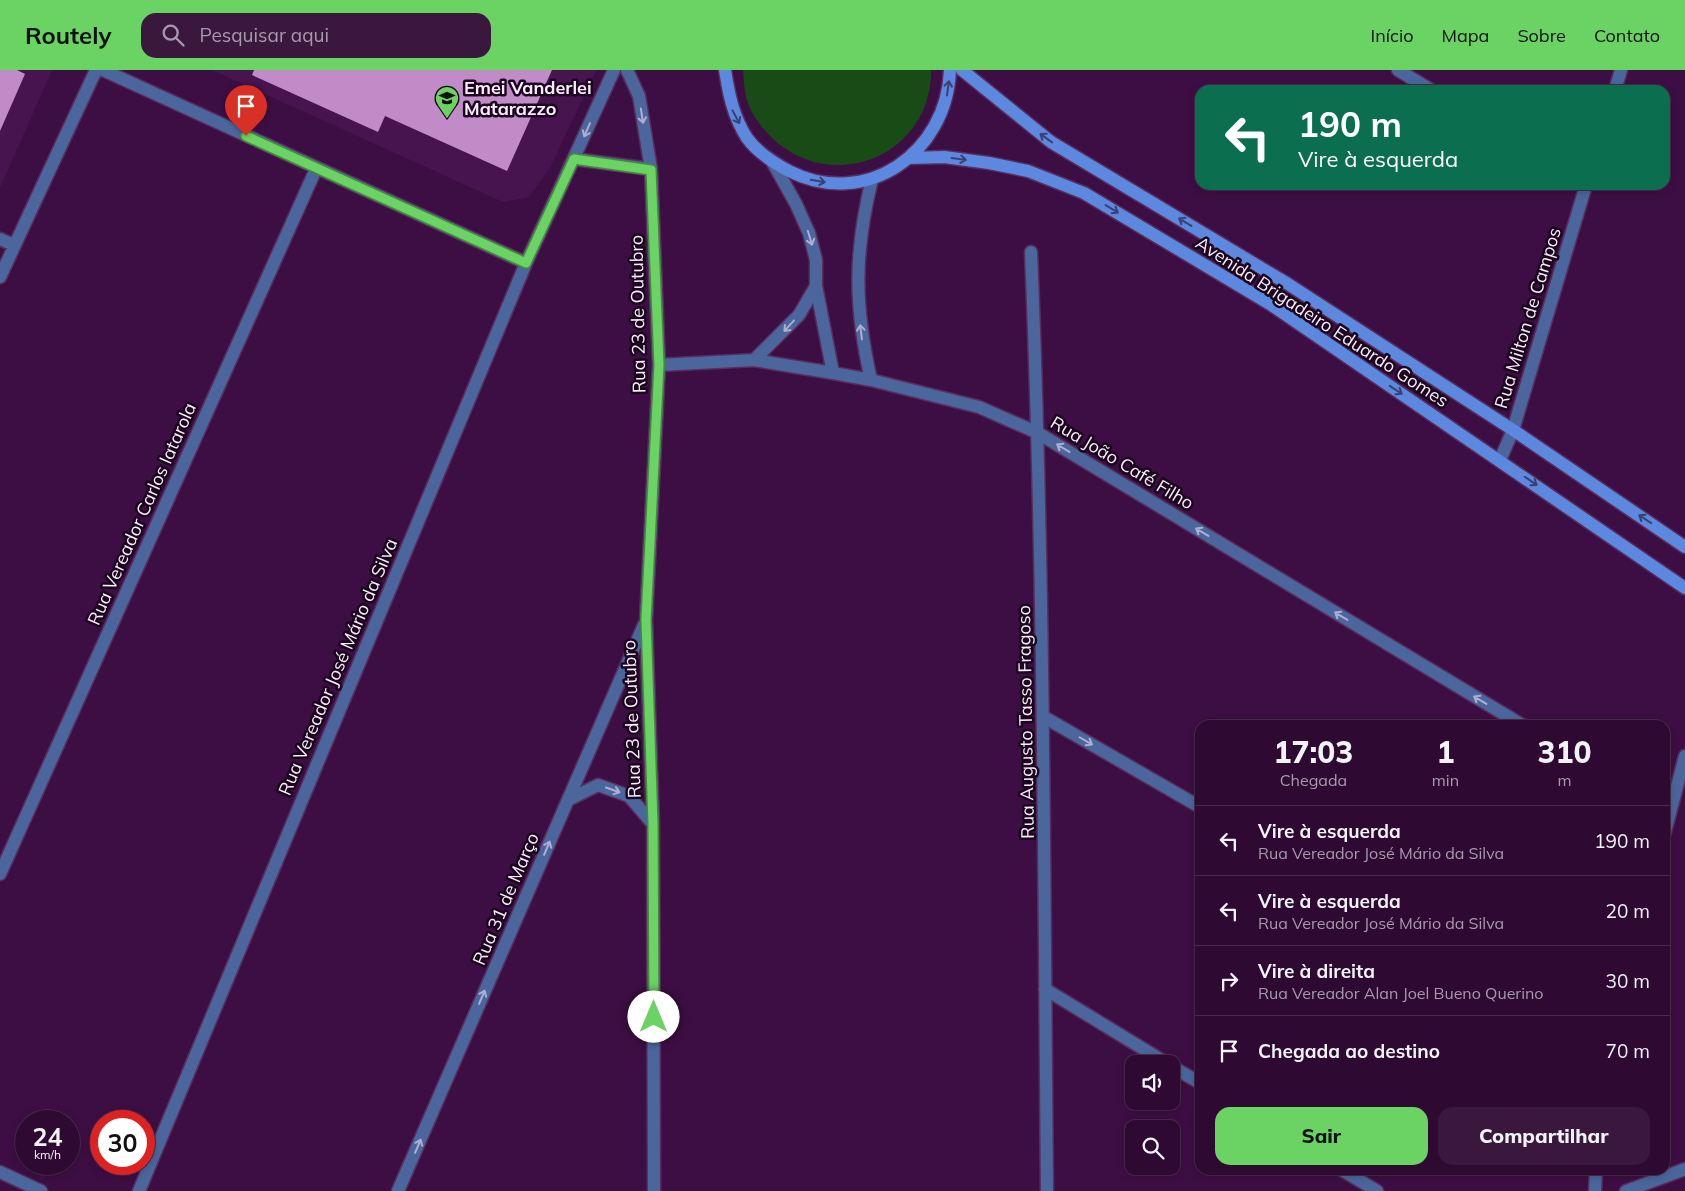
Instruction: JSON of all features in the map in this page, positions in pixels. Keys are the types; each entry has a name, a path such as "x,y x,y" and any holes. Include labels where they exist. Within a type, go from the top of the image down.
{"main road":[{"path":"725,70 730,106 748,139 773,163 804,178 838,184 872,179 892,170 910,158 926,142 941,117 949,89 950,70"},
{"name":"Avenida Brigadeiro Eduardo Gomes","path":"962,70 1051,142 1288,284 1513,430 1685,547"},
{"name":"Avenida Brigadeiro Eduardo Gomes","path":"910,158 944,157 999,165 1028,171 1084,193 1270,304 1685,588"}],"street":[{"path":"0,277 96,70"},
{"path":"103,70 316,169 526,263"},
{"name":"Rua Vereador José Mário da Silva","path":"139,1191 526,263 614,70"},
{"name":"Rua 23 de Outubro","path":"627,70 639,96 651,170 659,365 646,620 653,824 654,1191"},
{"path":"1398,70 1423,85"},
{"path":"1616,85 1620,70"},
{"path":"574,159 651,170"},
{"path":"773,163 796,204 809,234 816,260 816,286 833,373"},
{"name":"Rua Vereador Carlos Iatarola","path":"0,874 316,169"},
{"path":"871,380 862,340 857,300 857,259 862,218 872,179"},
{"name":"Rua Milton de Campos","path":"1500,460 1513,430 1585,190"},
{"path":"0,239 14,245"},
{"name":"Rua Augusto Tasso Fragoso","path":"1031,252 1038,433 1044,717 1047,1191"},
{"path":"754,360 799,314 816,286"},
{"name":"Rua João Café Filho","path":"659,365 754,360 871,380 979,407 1038,433 1514,720"},
{"name":"Rua 31 de Março","path":"398,1191 646,620"},
{"path":"1044,717 1195,804"},
{"path":"1670,804 1685,756"},
{"path":"568,800 598,785 629,796 653,824"},
{"path":"1045,989 1153,1055"},
{"path":"1180,1071 1195,1080"},
{"path":"1670,1175 1685,1169"},
{"path":"0,1172 41,1191"},
{"path":"1350,1175 1377,1191"},
{"path":"1595,1191 1596,1175"},
{"path":"1626,1191 1669,1175"}],"shaded area":[{"path":"0,70 52,70 0,188"},
{"name":"Emei Vanderlei Matarazzo","path":"212,70 596,70 550,168 529,197 503,202"}],"green space":[{"path":"743,70 931,70 927,100 915,125 897,144 875,158 849,164 823,164 796,155 764,130 749,105 745,93"}],"building":[{"path":"0,70 17,70 25,74 0,131"},
{"path":"254,70 552,70 507,171 385,116 378,132 252,75"}],"place":[{"name":"Emei Vanderlei Matarazzo","path":"447,119"}],"route":[{"path":"246,136 526,263 574,159 651,170 659,365 646,620 653,824 654,1017"}]}
